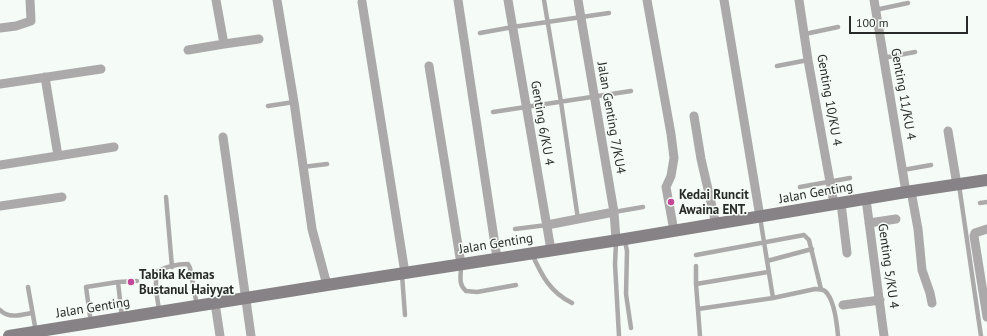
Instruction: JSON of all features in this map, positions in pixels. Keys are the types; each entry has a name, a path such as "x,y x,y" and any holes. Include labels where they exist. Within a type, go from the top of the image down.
{"street":[{"path":"0,28 16,26 31,21 30,0"},
{"path":"216,0 224,44"},
{"path":"278,0 312,229 327,285"},
{"path":"458,0 497,258"},
{"name":"Genting 6/KU 4","path":"508,0 551,250"},
{"name":"Jalan Genting 7/KU4","path":"578,0 620,240"},
{"path":"647,0 674,158 671,176 666,187 674,230"},
{"path":"724,0 760,217"},
{"name":"Genting 10/KU 4","path":"799,0 808,60 830,181 838,203 847,253"},
{"name":"Genting 11/KU 4","path":"874,0 903,170 918,229 922,270 932,303"},
{"path":"362,2 403,273"},
{"path":"188,50 259,39"},
{"path":"429,66 461,264"},
{"path":"0,84 101,69"},
{"path":"45,77 58,156"},
{"path":"694,116 701,159 716,224"},
{"path":"948,131 958,185"},
{"path":"223,137 251,336"},
{"path":"0,165 114,147"},
{"name":"Jalan Genting","path":"9,336 497,258 620,240 838,203 987,180"},
{"path":"0,206 62,197"},
{"name":"Genting 5/KU 4","path":"866,199 884,336"},
{"path":"547,225 614,212"},
{"path":"869,223 896,219"},
{"path":"987,229 975,232 974,236 987,316"},
{"path":"843,305 880,300"},
{"path":"215,303 220,336"}],"lane":[{"path":"544,0 578,219"},
{"path":"875,10 908,3"},
{"path":"480,33 610,13"},
{"path":"805,34 838,27"},
{"path":"884,58 915,52"},
{"path":"777,66 808,60"},
{"path":"493,112 631,91"},
{"path":"268,106 294,102"},
{"path":"303,167 327,164"},
{"path":"903,170 932,165"},
{"path":"800,187 850,178"},
{"path":"958,185 981,336"},
{"path":"166,197 172,267"},
{"path":"980,203 987,202"},
{"path":"614,212 643,207"},
{"path":"760,217 773,298"},
{"path":"515,229 547,225"},
{"path":"696,255 804,235 809,240 812,249 821,289 825,291 830,299 838,336"},
{"path":"620,240 627,251 626,294 631,328"},
{"path":"619,336 615,264 620,240"},
{"path":"767,261 812,249"},
{"path":"531,253 551,288 562,298 572,303"},
{"path":"159,312 156,290 156,272 188,264 197,306"},
{"path":"461,264 460,282 462,288 466,291 477,292 516,286"},
{"path":"696,266 700,336"},
{"path":"696,284 768,272"},
{"path":"403,273 405,315"},
{"path":"92,323 86,287 118,282 137,281"},
{"path":"118,282 122,318"},
{"path":"28,287 36,332"},
{"path":"698,309 821,289"},
{"path":"0,310 4,314 17,316 32,312"}],"place":[{"name":"Kedai Runcit Awaina ENT.","path":"671,202"},
{"name":"Tabika Kemas Bustanul Haiyyat","path":"131,282"}]}
